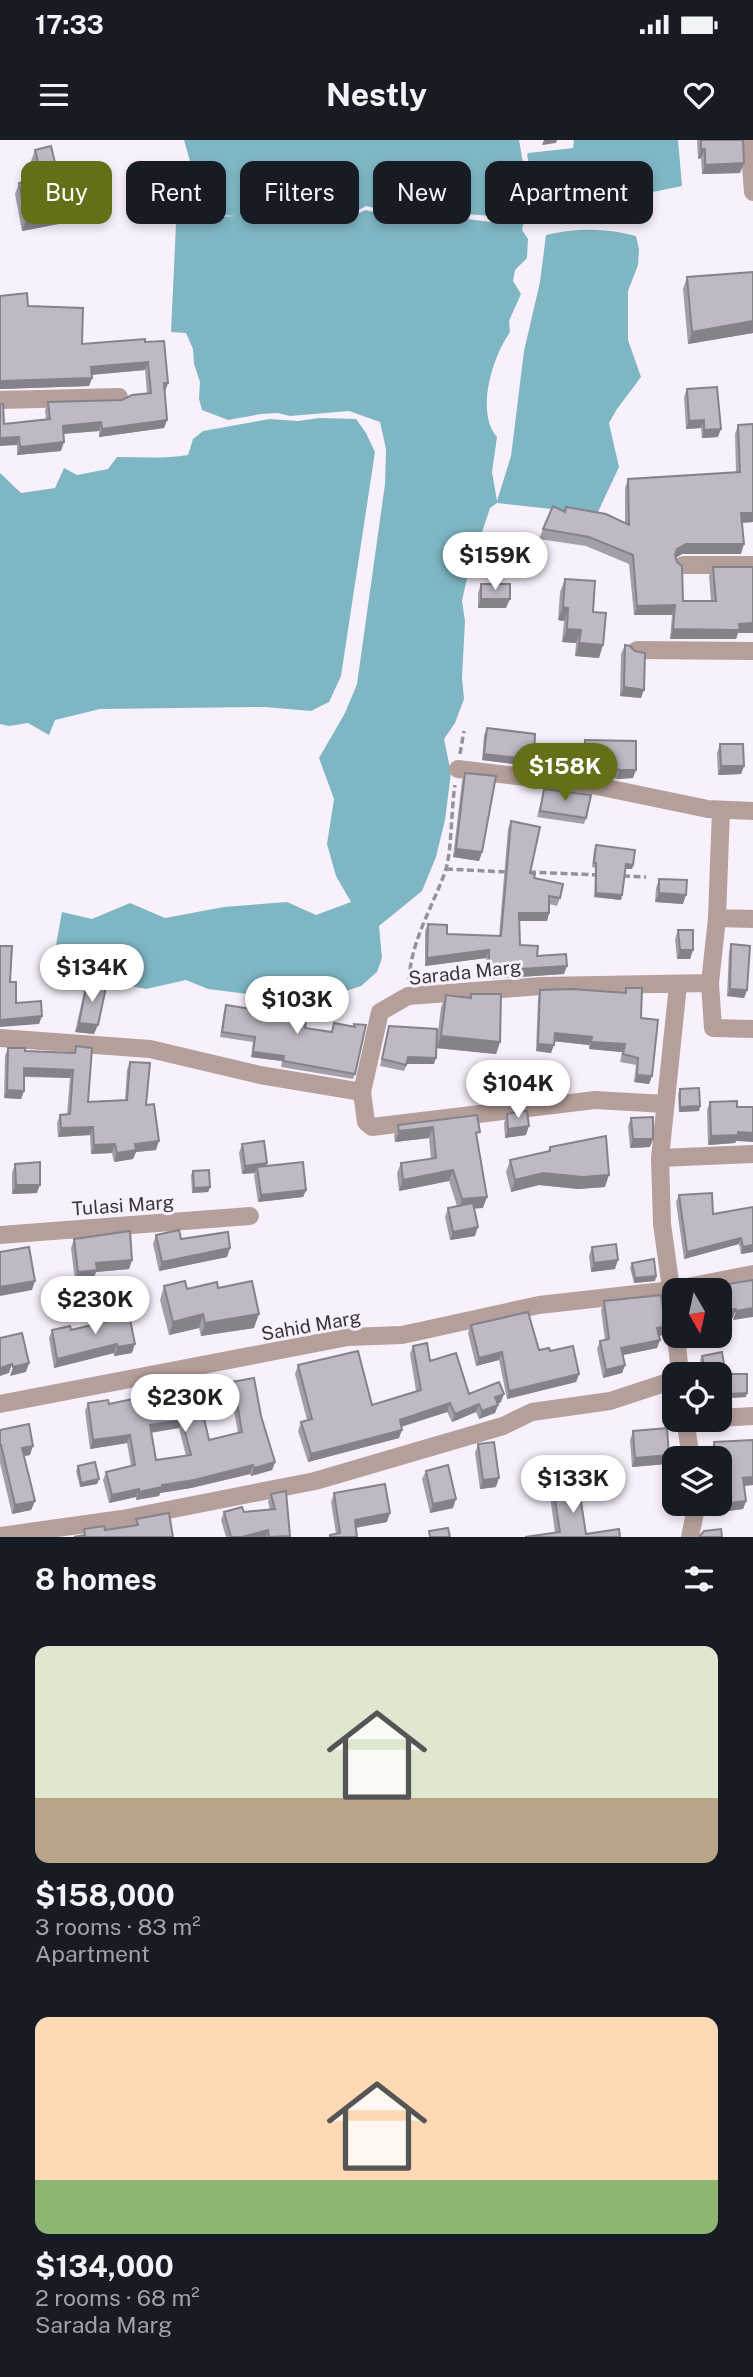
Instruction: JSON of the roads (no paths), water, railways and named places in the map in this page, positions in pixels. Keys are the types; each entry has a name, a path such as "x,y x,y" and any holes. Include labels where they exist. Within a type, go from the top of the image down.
{"street":[{"path":"749,140 753,192"},
{"path":"0,400 119,397"},
{"path":"683,565 753,565"},
{"path":"637,650 662,648 685,651 753,651"},
{"path":"458,769 592,785 708,809 753,811"},
{"path":"721,810 717,918 710,983 713,1028 753,1029"},
{"path":"717,918 753,919"},
{"name":"Sarada Marg","path":"362,1092 380,1012 408,996 542,986 710,983"},
{"path":"670,1278 662,1224 660,1158 678,985"},
{"path":"0,1038 150,1049 260,1075 362,1092 366,1122 372,1127 595,1100 665,1104"},
{"path":"660,1158 753,1154"},
{"name":"Tulasi Marg","path":"0,1235 250,1216"},
{"name":"Sahid Marg","path":"732,1278 753,1274"},
{"name":"Sahid Marg","path":"0,1404 348,1336 402,1335 539,1305 662,1291"},
{"path":"0,1536 122,1519 316,1481 503,1426 532,1412 610,1401 662,1384"},
{"path":"732,1417 753,1416"},
{"path":"690,1537 694,1516"}],"water":[{"path":"184,140 519,140 523,161 485,161 485,215 471,214 471,161 373,161 373,208 366,206 359,210 359,161 240,161 240,224 359,224 359,213 365,210 373,212 373,224 471,224 471,220 485,221 485,224 523,224 522,230 528,239 527,258 515,270 513,281 521,294 509,321 510,332 493,369 487,399 487,413 497,437 492,472 497,501 511,456 524,351 540,282 546,235 580,230 613,231 636,236 639,249 638,265 628,291 628,340 641,377 609,423 619,467 597,514 497,503 490,508 462,601 465,621 462,678 464,699 455,723 444,739 451,773 445,820 436,857 422,891 379,926 382,958 377,972 361,986 343,992 273,989 248,994 208,989 186,980 146,989 75,976 53,961 62,912 92,919 130,903 165,918 224,907 287,902 316,915 351,902 336,876 327,844 334,799 319,758 345,713 357,684 385,484 386,449 380,422 349,411 290,416 278,413 261,414 228,420 202,410 199,399 200,382 194,364 193,349 186,333 171,332 176,224 226,224 226,217 236,216 226,215 226,161 190,161"},
{"path":"574,140 678,140 682,186 653,192 653,161 528,161 527,155 573,148"},
{"path":"320,418 356,419 375,452 341,676 329,702 311,711 265,707 100,709 55,720 49,735 28,723 9,726 0,724 0,473 21,493 55,488 64,468 77,475 108,469 117,457 188,455 193,439 203,431 270,419 298,421"}]}
